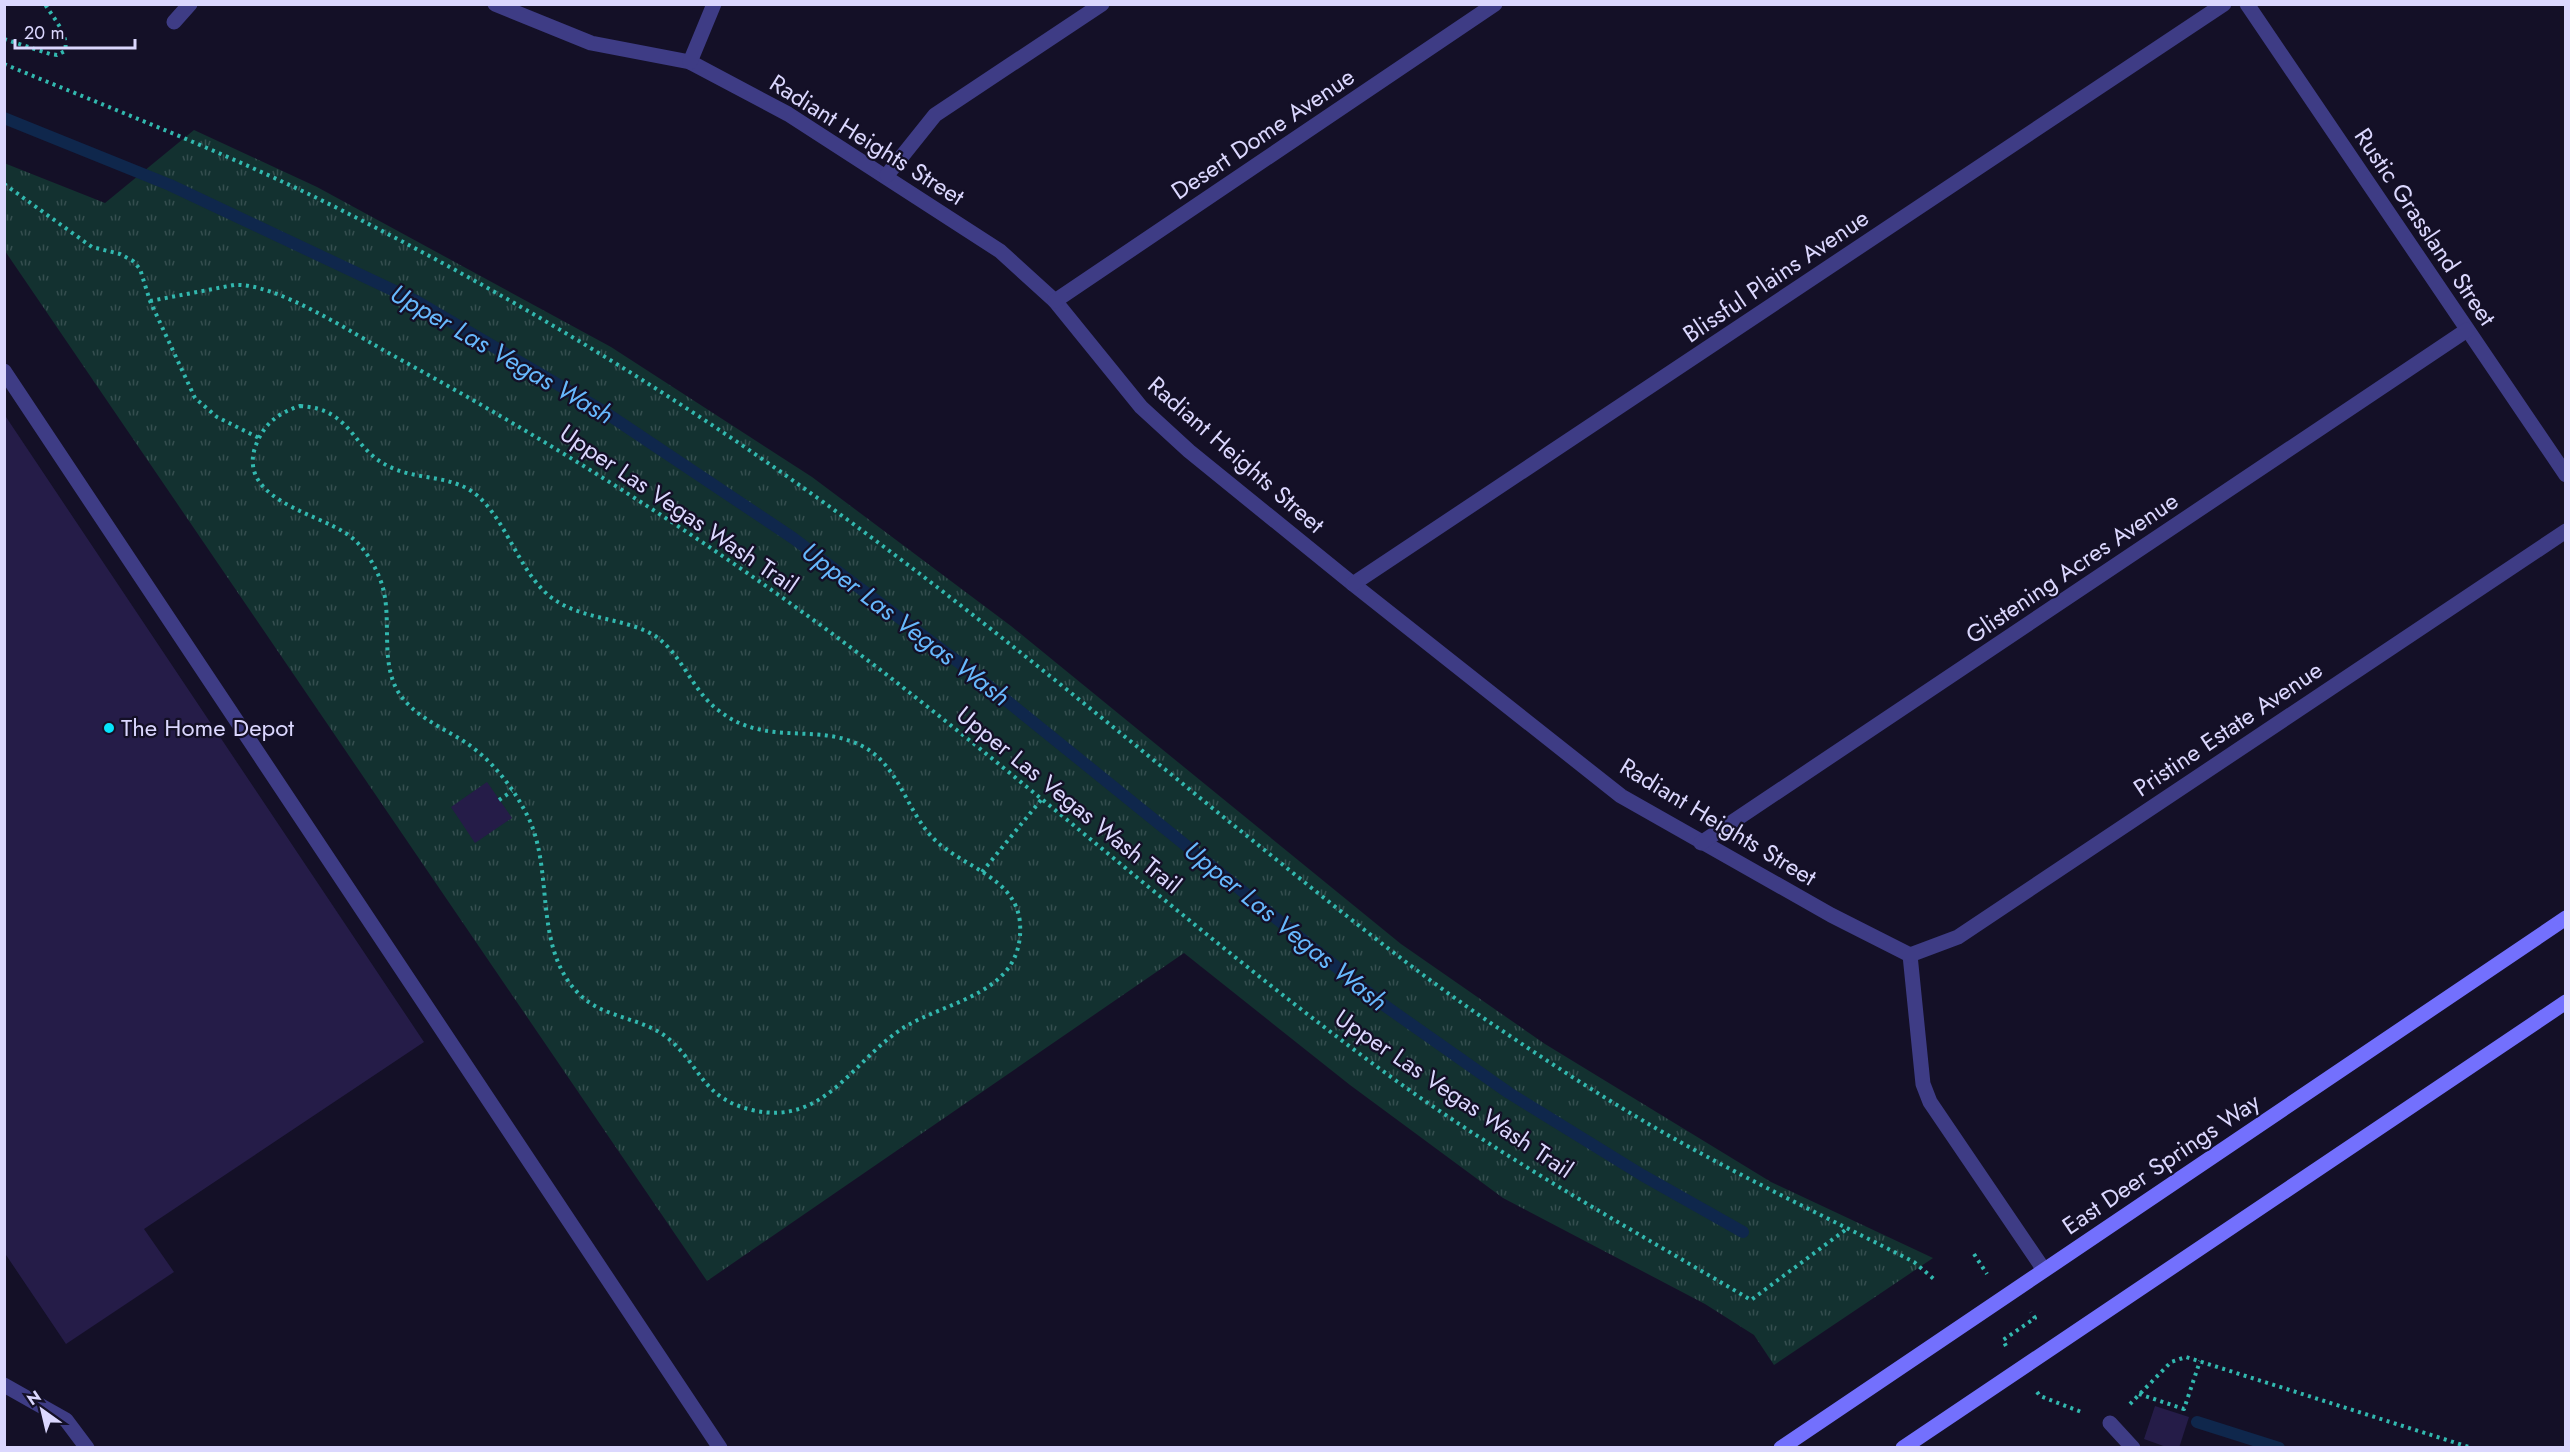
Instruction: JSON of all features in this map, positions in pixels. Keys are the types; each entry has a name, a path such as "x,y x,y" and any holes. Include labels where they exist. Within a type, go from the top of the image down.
{"street":[{"path":"174,22 190,4"},
{"name":"Radiant Heights Street","path":"495,4 591,43 690,62 788,114 887,175 1000,251 1055,301 1141,407 1189,451 1621,796 1701,843 1910,955"},
{"path":"690,62 714,4"},
{"path":"887,175 935,115 1102,4"},
{"name":"Desert Dome Avenue","path":"1055,301 1495,4"},
{"name":"Blissful Plains Avenue","path":"1353,584 2224,4"},
{"name":"Rustic Grassland Street","path":"2247,4 2565,475"},
{"name":"Glistening Acres Avenue","path":"1701,843 2468,330"},
{"path":"4,371 720,1448"},
{"name":"Pristine Estate Avenue","path":"1910,955 1958,937 2565,531"},
{"name":"East Deer Springs Way","path":"1781,1448 2565,918"},
{"path":"1910,955 1923,1084 1930,1102 2044,1270"},
{"path":"1903,1448 2565,1002"},
{"path":"4,1385 66,1420 87,1448"},
{"path":"2110,1423 2133,1448"}],"path":[{"path":"4,39 50,54 57,55 65,51 66,45 61,29 45,4"},
{"path":"4,64 184,138 346,213 461,273 667,396 776,469 894,553 997,633 1327,901 1476,1013 1618,1105 1690,1148 1914,1262 1935,1280"},
{"path":"4,184 92,247 120,254 133,261 140,269 150,301 195,398 218,417 259,438"},
{"name":"Upper Las Vegas Wash Trail","path":"150,301 234,285 251,285 298,304 441,381 541,439 690,534 887,676 1306,1013 1451,1119 1568,1194 1752,1300 1848,1228"},
{"path":"300,406 322,409 343,422 371,455 384,464 407,473 453,481 470,489 495,515 532,577 552,597 579,612 636,628 657,638 669,649 710,704 739,724 769,732 831,737 861,745 889,769 930,834 939,844 982,872 1003,889 1019,917 1016,952 1001,978 978,994 903,1028 850,1076 814,1104 787,1113 760,1112 736,1106 716,1095 682,1053 661,1033 595,1007 571,985 561,968 552,940 535,834 512,791 495,767 473,748 431,722 402,697 389,667 385,598 373,564 349,536 279,501 265,489 254,466 253,453 259,438 273,418 300,406"},
{"path":"499,800 512,791"},
{"path":"982,872 1041,800"},
{"path":"1974,1254 1987,1274"},
{"path":"2002,1340 2035,1318 2029,1309"},
{"path":"2186,1357 2472,1448"},
{"path":"2139,1394 2184,1409 2200,1361"}],"green space":[{"path":"194,130 317,187 611,347 812,477 1011,626 1401,944 1545,1044 1771,1182 1933,1258 1774,1365 1754,1335 1705,1304 1503,1198 1350,1085 1184,953 707,1281 5,251 4,163 105,203"}],"building":[{"name":"The Home Depot","path":"4,414 424,1042 144,1229 174,1272 66,1344 4,1252"},
{"path":"487,782 512,818 475,843 451,807"},
{"path":"2155,1406 2189,1417 2179,1448 2169,1448 2144,1439"}],"waterway":[{"name":"Upper Las Vegas Wash","path":"4,118 170,185 416,301 603,411 793,538 965,667 1381,1003 1509,1093 1642,1175 1743,1232"},
{"name":"Upper Las Vegas Wash","path":"2197,1422 2279,1448"}],"place":[{"name":"The Home Depot","path":"109,728"}]}
